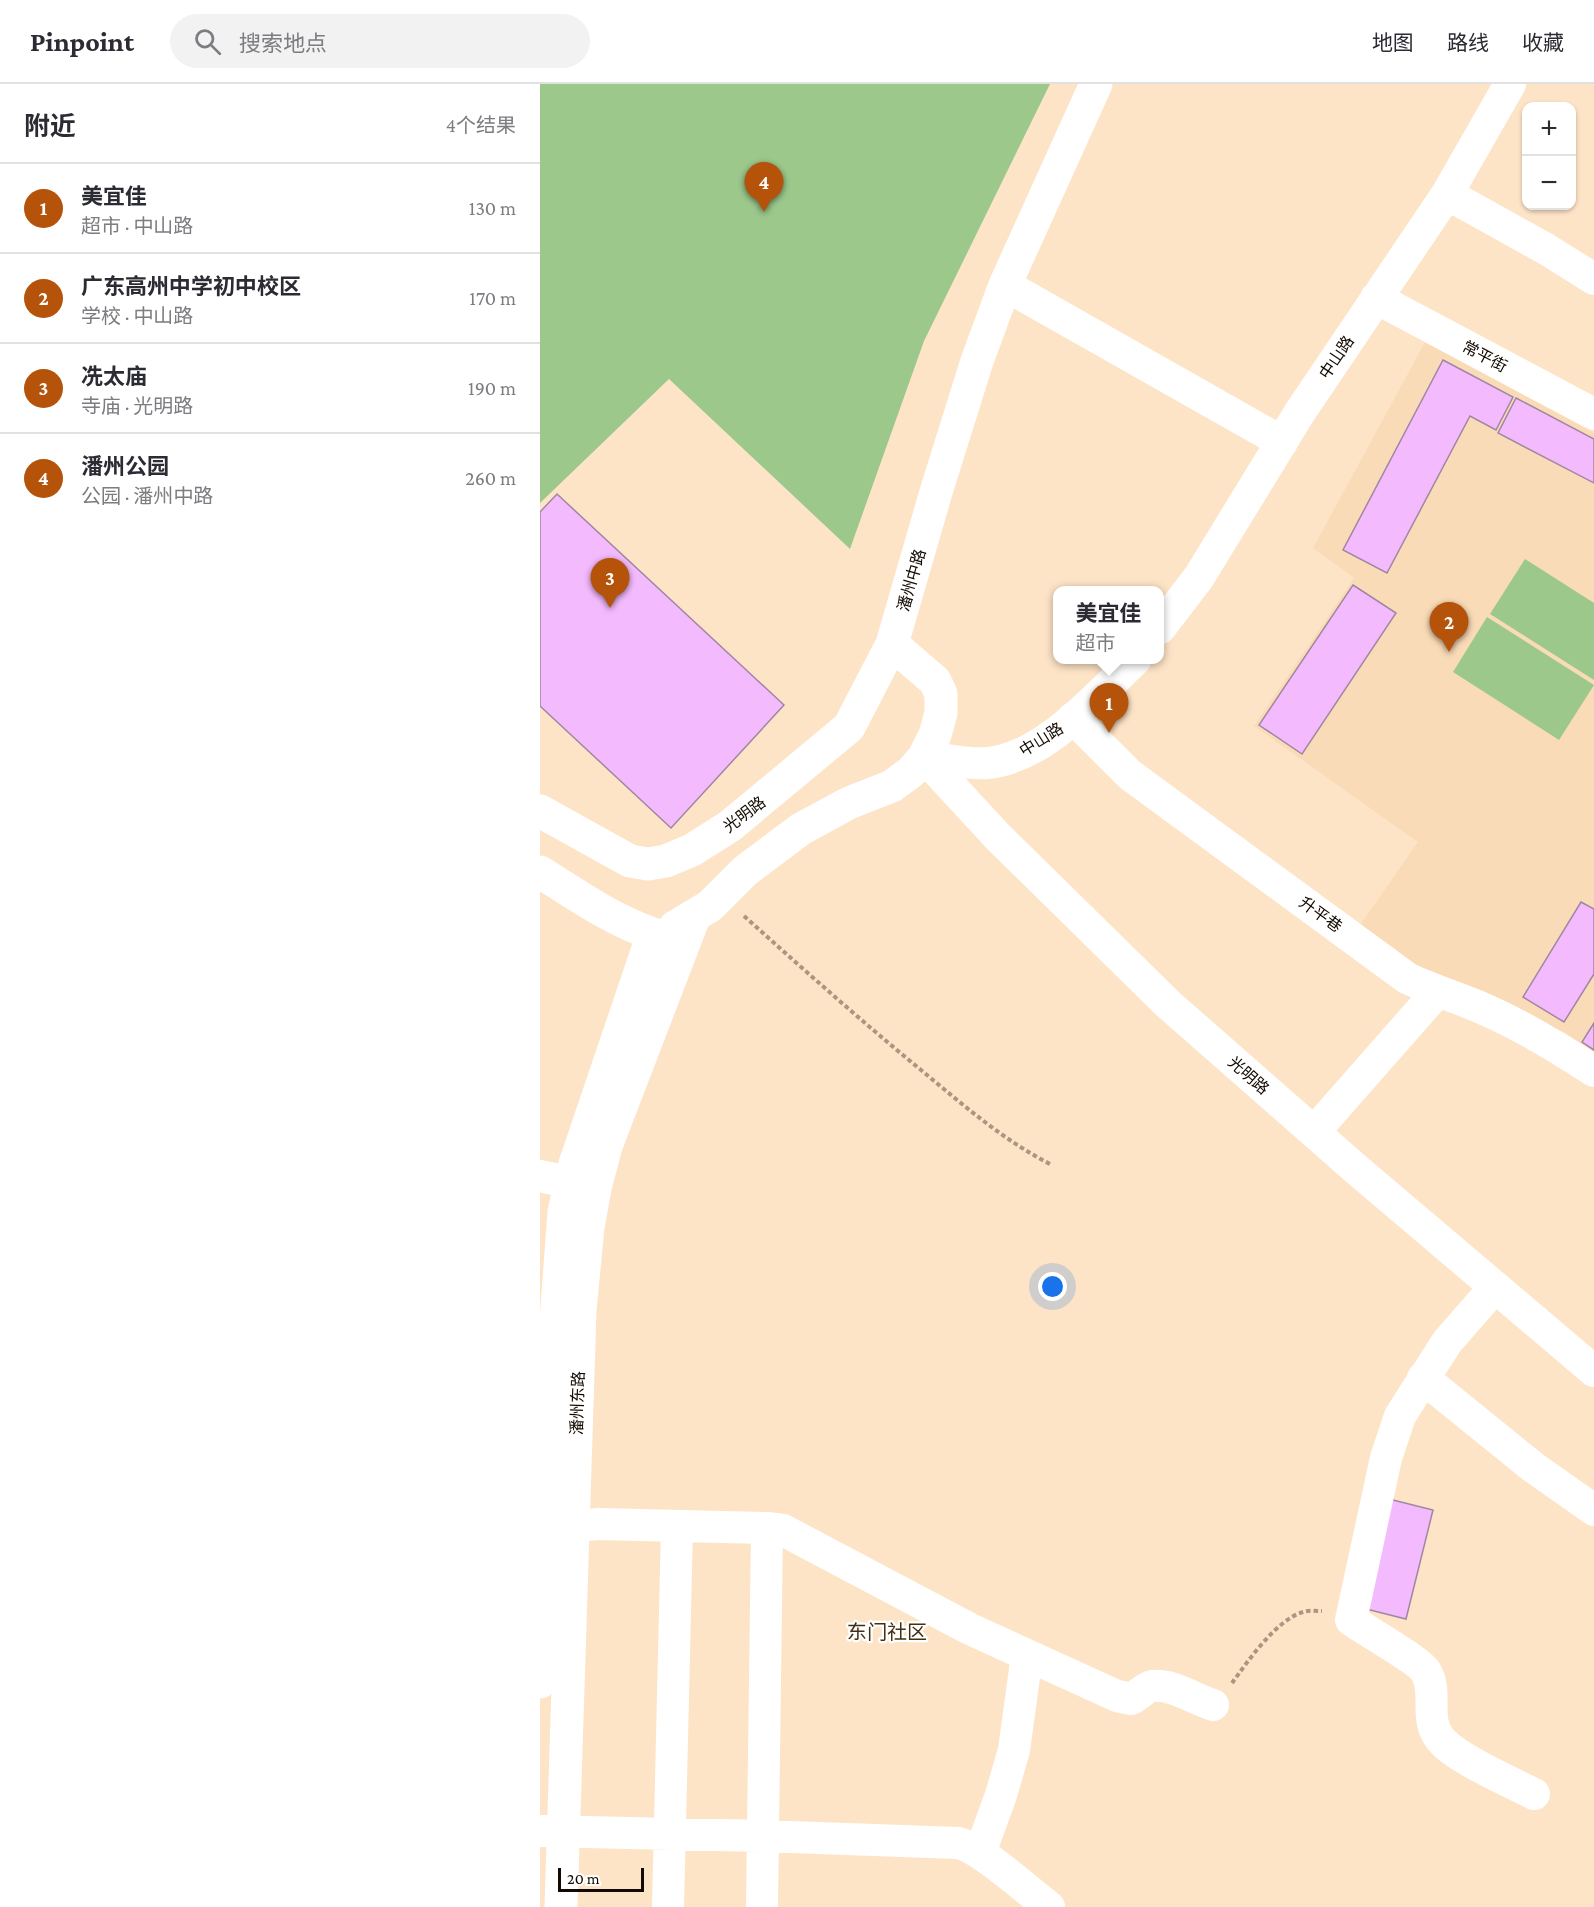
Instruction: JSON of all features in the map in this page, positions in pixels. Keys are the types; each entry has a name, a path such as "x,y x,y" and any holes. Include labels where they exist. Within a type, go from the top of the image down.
{"main road":[{"name":"潘州中路","path":"892,644 977,361 1005,285 1096,84"},
{"path":"540,872 600,910 653,934 694,917 745,871 801,829 849,803 892,786 924,757 935,735 941,713 941,694 934,681 892,644"},
{"name":"光明路","path":"540,811 630,861 648,864 666,861 692,850 730,826 849,727 892,644"},
{"name":"潘州东路","path":"583,1186 606,1146 694,917"},
{"name":"潘州东路","path":"540,1682 553,1521 580,1310 588,1227 583,1186 575,1164 653,934"},
{"name":"潘州东路","path":"553,1521 552,1831 561,1907"}],"street":[{"name":"中山路","path":"1164,623 1199,577 1305,404 1448,194 1510,84"},
{"path":"1448,194 1594,279"},
{"path":"1005,285 1282,442"},
{"name":"常平街","path":"1376,298 1594,414"},
{"name":"中山路","path":"924,757 987,763 1029,751 1073,718 1131,664"},
{"name":"升平巷","path":"1073,718 1116,763 1154,793 1407,978 1437,992 1464,1000 1530,1032 1594,1071"},
{"name":"光明路","path":"924,757 998,837 1168,1004 1495,1287 1589,1356"},
{"path":"1314,1132 1437,992"},
{"path":"540,1176 583,1186"},
{"path":"1495,1287 1447,1342 1400,1416 1377,1492 1351,1620 1425,1670 1431,1685 1431,1719 1435,1731 1443,1742 1457,1753 1534,1794"},
{"path":"1423,1378 1533,1467 1594,1510"},
{"path":"553,1521 778,1529 970,1629 1125,1699 1133,1698 1154,1686 1188,1694 1213,1705"},
{"path":"668,1907 677,1527"},
{"path":"762,1907 767,1528"},
{"path":"980,1853 1014,1750 1027,1655"},
{"path":"552,1831 965,1844 980,1853 1049,1907"}],"path":[{"path":"721,895 875,1032 942,1088 1022,1149 1050,1164"},
{"path":"1213,1705 1218,1702 1257,1650 1275,1631 1295,1616 1304,1611 1314,1610 1351,1620"}],"shaded area":[{"path":"1425,342 1594,433 1594,1052 1566,1033 1435,981 1360,925 1418,842 1254,726 1354,578 1313,548"}],"green space":[{"path":"540,84 1050,84 924,341 850,549 669,379 540,503"},
{"path":"1525,559 1594,603 1594,680 1490,614"},
{"path":"1487,617 1594,685 1559,740 1453,672"}],"building":[{"path":"1443,360 1513,397 1496,430 1470,416 1387,573 1343,550"},
{"path":"1516,398 1594,439 1594,483 1498,433"},
{"path":"557,494 784,705 671,828 540,706 540,512"},
{"path":"1353,585 1396,613 1302,754 1259,725"},
{"path":"1581,902 1594,909 1594,974 1564,1022 1523,997"},
{"path":"1594,1023 1594,1050 1582,1042"},
{"path":"1385,1498 1433,1510 1406,1619 1358,1607"}],"place":[{"name":"潘州公园","path":"764,212"},
{"name":"冼太庙","path":"610,608"},
{"name":"广东高州中学初中校区","path":"1449,652"},
{"name":"美宜佳","path":"1109,733"}],"district":[{"name":"东门社区","path":"887,1632"}]}
